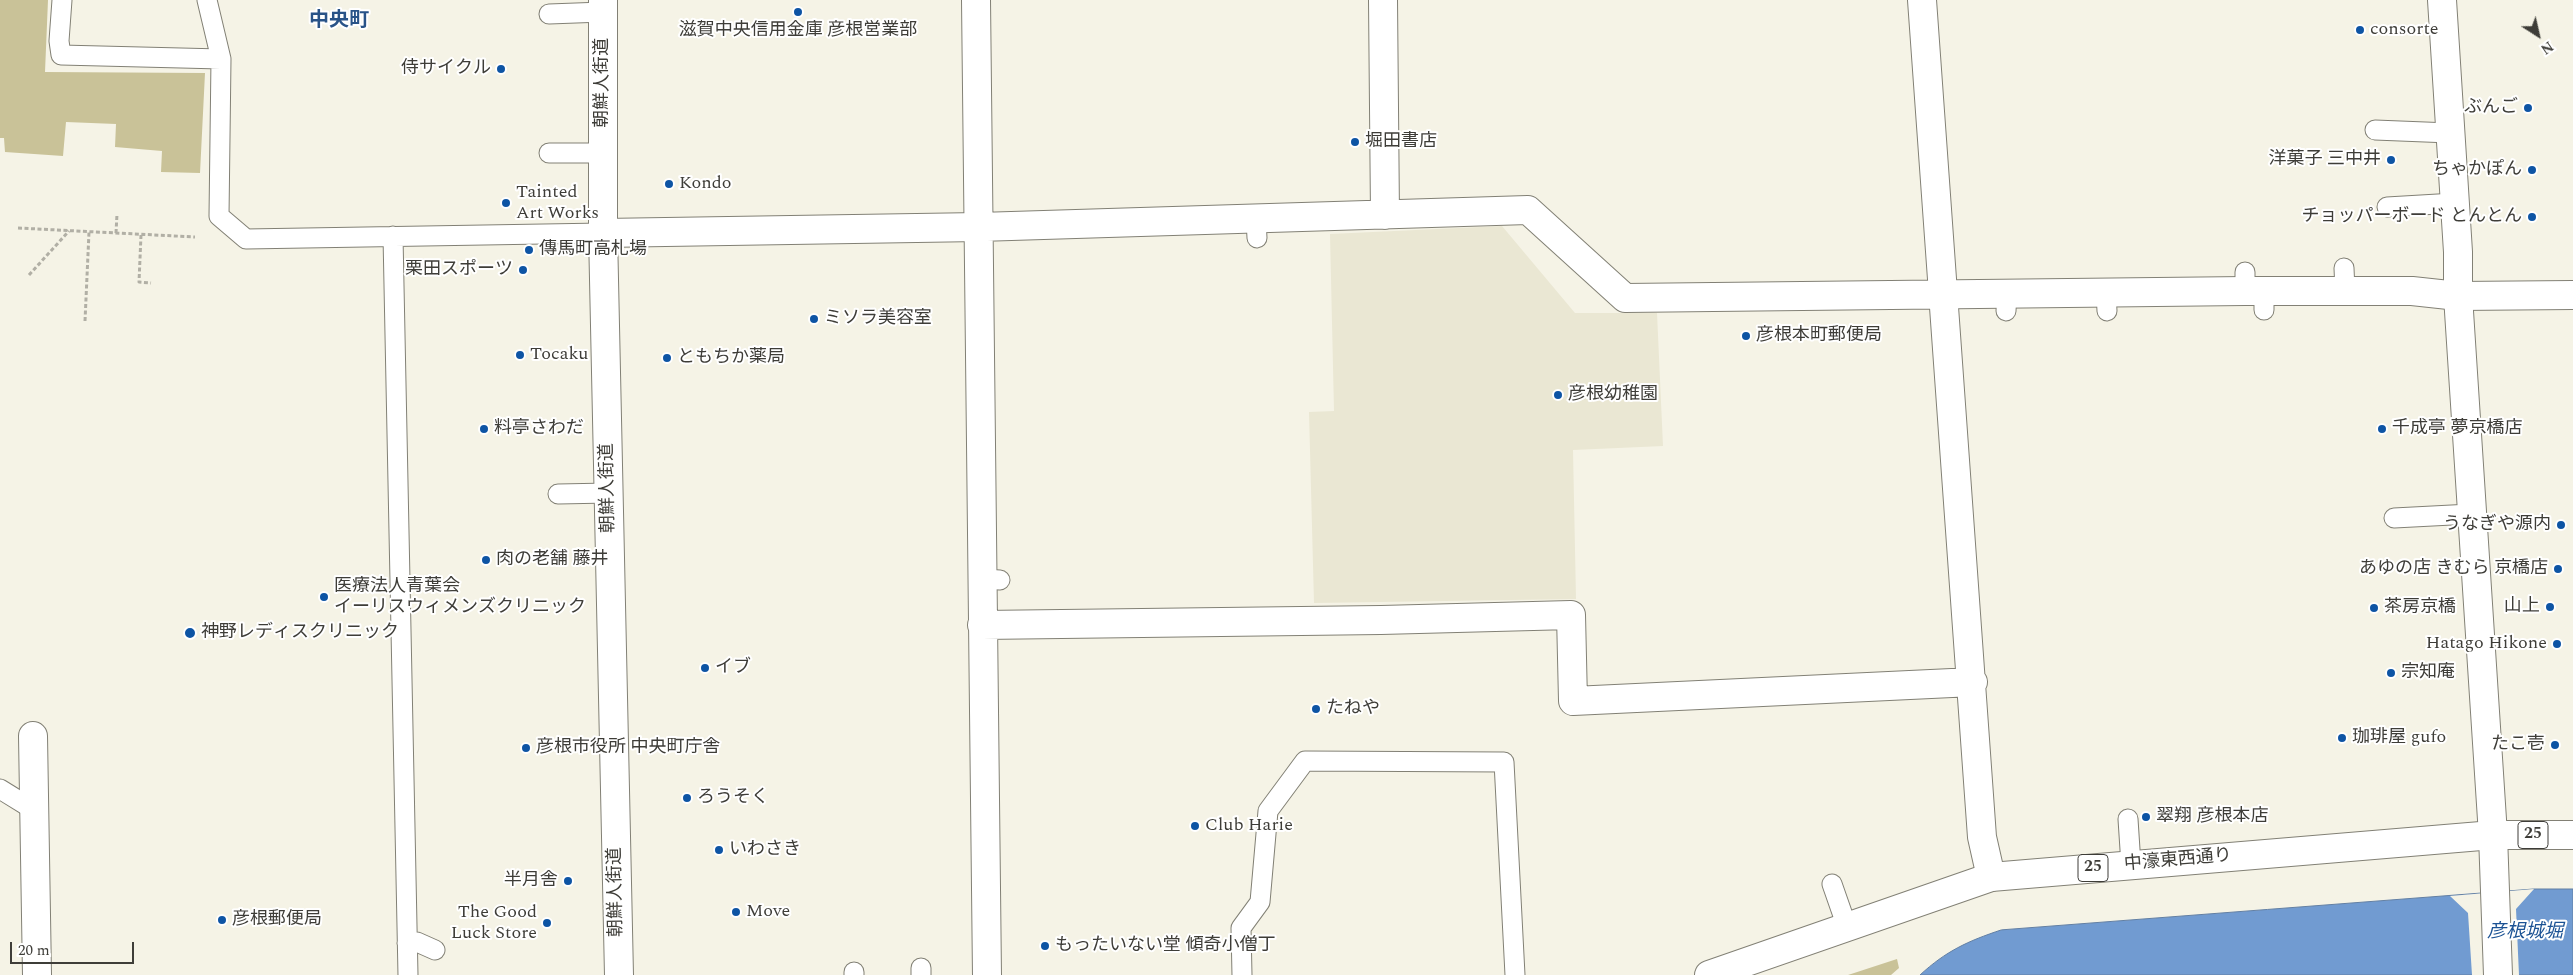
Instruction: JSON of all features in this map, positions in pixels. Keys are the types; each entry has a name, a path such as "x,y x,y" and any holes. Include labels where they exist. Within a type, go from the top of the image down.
{"street":[{"path":"976,0 969,93 979,227 991,580 982,625 978,843 987,975"},
{"path":"1383,0 1385,215"},
{"path":"1922,0 1942,293 1973,682 1982,837 1991,877"},
{"path":"2442,0 2471,514 2493,835 2498,975"},
{"name":"朝鮮人街道","path":"603,6 603,233 619,975"},
{"path":"603,233 979,227 1256,228 1385,215 1528,210 1625,298 1942,293 2007,302 2106,302 2254,291 2345,280 2458,296 2573,295"},
{"path":"982,625 1381,620 1571,615 1573,701 1973,682"},
{"path":"33,736 37,975"},
{"name":"中濠東西通り","path":"1710,975 1991,877 2493,835 2573,835"}],"lane":[{"path":"62,0 60,41 62,55 221,60"},
{"path":"207,0 221,60 227,146 219,216 246,239 603,233"},
{"path":"549,14 603,6"},
{"path":"2375,130 2450,133"},
{"path":"549,153 603,153"},
{"path":"2387,207 2455,204"},
{"path":"393,236 408,975"},
{"path":"558,494 609,493"},
{"path":"2394,518 2471,514"},
{"path":"1242,975 1241,928 1260,902 1268,811 1305,760 1504,762 1515,975"},
{"path":"0,789 34,810"},
{"path":"2128,819 2131,865"},
{"path":"1832,884 1847,927"},
{"path":"407,942 417,942 435,950"}],"path":[{"path":"116,233 117,214"},
{"path":"18,228 218,238 230,226"},
{"path":"29,275 69,230"},
{"path":"85,321 88,232"},
{"path":"141,235 139,282 151,283"}],"shaded area":[{"path":"0,0 48,0 45,72 205,73 200,173 161,172 162,151 115,147 116,124 66,122 63,156 5,152 4,138 0,138"},
{"path":"1502,226 1575,313 1657,313 1663,446 1573,450 1576,599 1314,603 1309,412 1334,411 1330,234"},
{"path":"1897,959 1899,968 1891,975 1848,975"}],"water":[{"name":"彦根城堀","path":"2534,889 2573,889 2573,975 1920,975 1939,959 1958,948 1978,938 2001,930"}],"pier":[{"path":"2534,889 2516,909 2519,975 2472,975 2468,913 2450,896"}],"place":[{"name":"滋賀中央信用金庫 彦根営業部","path":"798,12"},
{"name":"consorte","path":"2360,30"},
{"name":"侍サイクル","path":"501,69"},
{"name":"ぶんご","path":"2528,108"},
{"name":"堀田書店","path":"1355,142"},
{"name":"洋菓子 三中井","path":"2391,160"},
{"name":"ちゃかぽん","path":"2532,170"},
{"name":"Kondo","path":"669,184"},
{"name":"Tainted Art Works","path":"506,203"},
{"name":"チョッパーボード とんとん","path":"2532,217"},
{"name":"傳馬町高札場","path":"529,250"},
{"name":"栗田スポーツ","path":"523,270"},
{"name":"ミソラ美容室","path":"814,319"},
{"name":"彦根本町郵便局","path":"1746,336"},
{"name":"Tocaku","path":"520,355"},
{"name":"ともちか薬局","path":"667,358"},
{"name":"彦根幼稚園","path":"1558,395"},
{"name":"料亭さわだ","path":"484,429"},
{"name":"千成亭 夢京橋店","path":"2382,429"},
{"name":"うなぎや源内","path":"2561,525"},
{"name":"肉の老舗 藤井","path":"486,560"},
{"name":"あゆの店 きむら 京橋店","path":"2558,569"},
{"name":"医療法人青葉会 イーリスウィメンズクリニック","path":"324,597"},
{"name":"山上","path":"2550,607"},
{"name":"茶房京橋","path":"2374,608"},
{"name":"神野レディスクリニック","path":"190,633"},
{"name":"Hatago Hikone","path":"2557,644"},
{"name":"イブ","path":"705,668"},
{"name":"宗知庵","path":"2391,673"},
{"name":"たねや","path":"1316,709"},
{"name":"珈琲屋 gufo","path":"2342,738"},
{"name":"たこ壱","path":"2555,745"},
{"name":"彦根市役所 中央町庁舎","path":"526,748"},
{"name":"ろうそく","path":"687,798"},
{"name":"翠翔 彦根本店","path":"2146,817"},
{"name":"Club Harie","path":"1195,826"},
{"name":"いわさき","path":"719,850"},
{"name":"半月舎","path":"568,881"},
{"name":"Move","path":"736,912"},
{"name":"彦根郵便局","path":"222,920"},
{"name":"The Good Luck Store","path":"547,923"},
{"name":"もったいない堂 傾奇小僧丁","path":"1045,946"}],"district":[{"name":"中央町","path":"339,22"}]}
